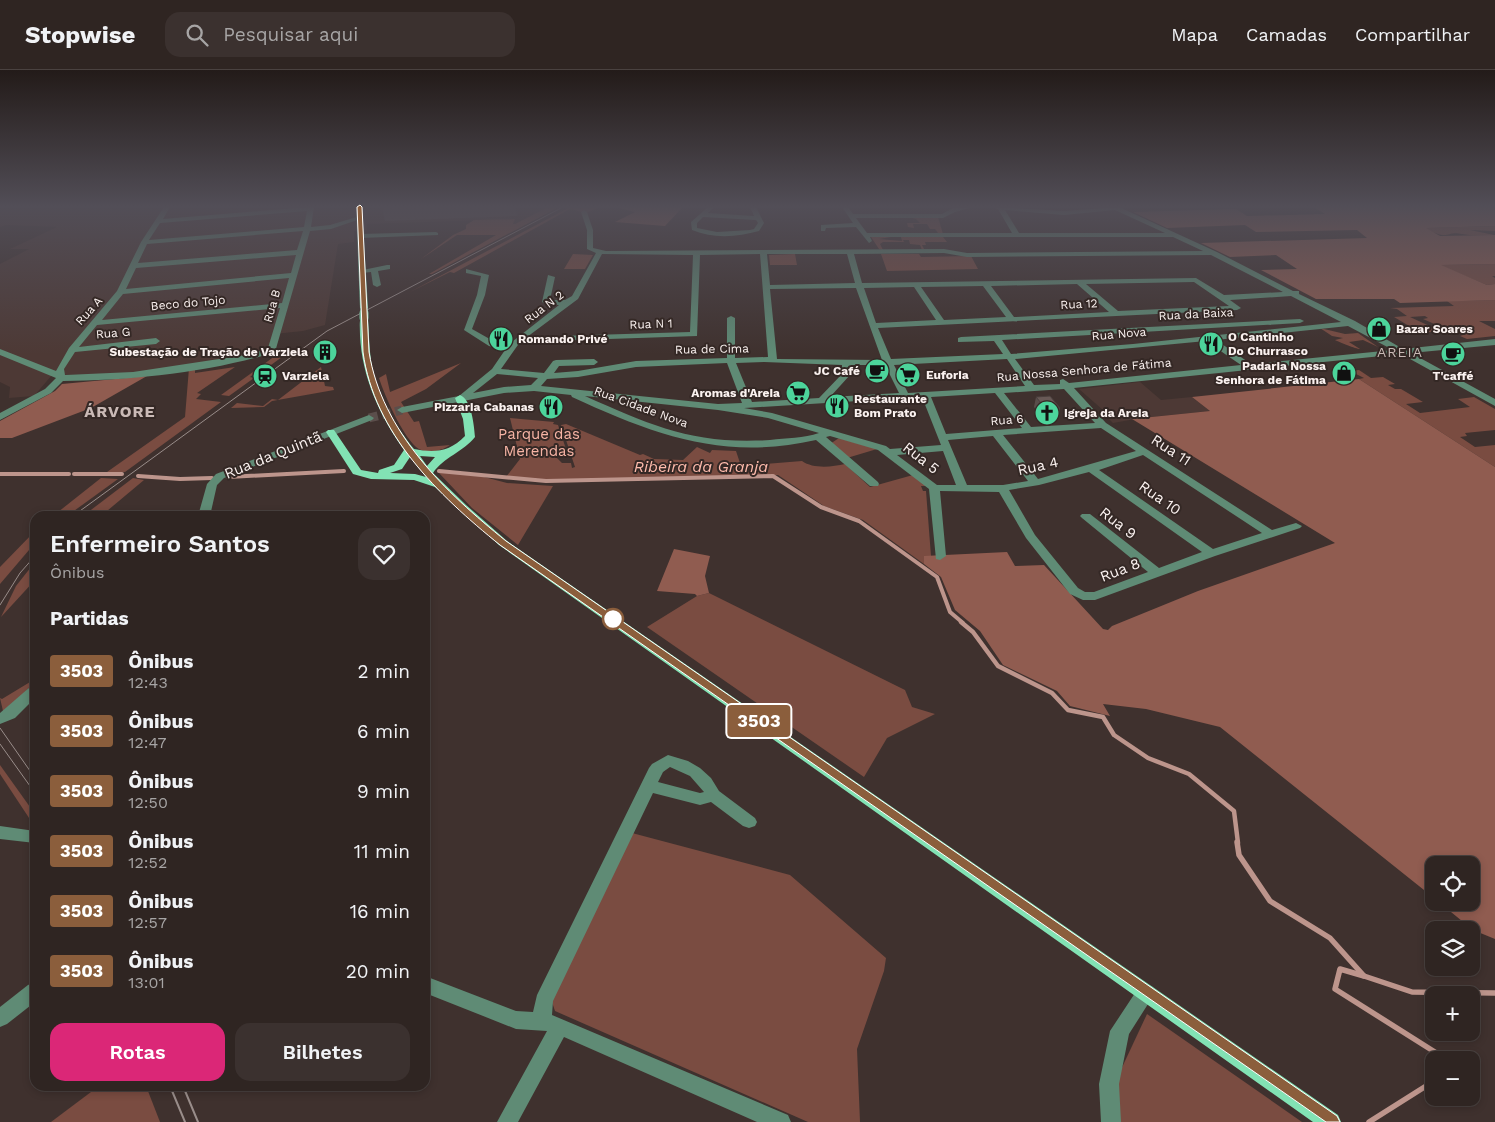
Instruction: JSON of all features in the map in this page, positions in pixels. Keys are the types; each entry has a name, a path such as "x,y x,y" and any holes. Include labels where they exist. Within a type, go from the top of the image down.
{"main road":[{"path":"361,256 369,374 380,402 409,451 432,479 463,511 503,543 1331,1122"},
{"path":"432,479 436,461 467,441 470,437 468,419 460,398"},
{"path":"331,432 353,468 364,475 401,475 432,479"},
{"path":"409,451 428,455 449,452"},
{"path":"364,475 398,467 409,451"}],"street":[{"name":"Rua A","path":"61,378 60,369 93,323 121,292 138,256"},
{"path":"133,266 251,256"},
{"name":"Rua B","path":"61,378 93,379 132,376 253,356 272,350 299,256"},
{"name":"Rua N 2","path":"460,398 495,371 510,348 518,340 569,303 582,288 598,256"},
{"name":"Rua N 1","path":"518,340 694,334 697,256"},
{"name":"Rua de Cima","path":"495,371 546,376 578,374 636,364 768,361 773,359 763,256"},
{"path":"851,256 858,286 873,326 887,362 904,394"},
{"path":"1221,256 1343,318 1495,403"},
{"path":"362,272 387,267"},
{"path":"374,270 377,285"},
{"path":"469,271 485,275 481,295 468,330 492,344 510,348"},
{"path":"121,292 294,275"},
{"path":"550,277 546,302 569,303"},
{"name":"Rua 12","path":"873,326 1237,308 1196,280 1079,282"},
{"path":"767,287 1079,282 1116,314"},
{"path":"986,284 1011,318"},
{"path":"917,286 941,322"},
{"path":"1220,298 1296,293"},
{"name":"Beco do Tojo","path":"93,323 286,305"},
{"path":"1170,311 1189,327"},
{"path":"1080,315 1098,332"},
{"path":"731,318 731,361 748,405"},
{"name":"Rua da Baixa","path":"960,340 1343,318"},
{"name":"Rua Nova","path":"768,361 887,362 1008,357 1352,323"},
{"path":"996,338 1029,386"},
{"path":"1207,338 1247,366"},
{"name":"Rua G","path":"72,350 156,341"},
{"name":"Rua Nossa Senhora de Fátima","path":"768,403 1065,384 1495,341"},
{"path":"0,352 54,373 61,378 48,391 0,418"},
{"path":"534,388 556,363 594,362"},
{"path":"824,398 846,375 847,362"},
{"path":"566,390 578,374"},
{"name":"Rua 11","path":"1065,384 1103,425 1271,534"},
{"name":"Rua Nossa Senhora de Fátima","path":"718,407 824,398 998,390 1029,386"},
{"path":"402,410 460,398 534,388 566,390 718,407 769,415 824,435 889,452 947,448"},
{"name":"Rua Cidade Nova","path":"566,390 653,427 701,441 725,444 760,443 824,435"},
{"path":"998,390 1029,431"},
{"path":"925,394 963,488"},
{"name":"Rua da Quintã","path":"205,511 212,484 220,476 369,418"},
{"name":"Rua 6","path":"943,437 1103,425"},
{"path":"996,433 1035,483"},
{"path":"824,435 874,484"},
{"name":"Rua 4","path":"934,488 1002,488 1035,483 1091,469 1145,451"},
{"name":"Rua 5","path":"889,452 934,488"},
{"name":"Rua 10","path":"1091,469 1211,553"},
{"path":"934,488 940,556"},
{"name":"Rua 8","path":"1002,488 1030,536 1074,591 1083,596 1095,596 1211,553 1296,526"},
{"name":"Rua 9","path":"1090,520 1157,573"},
{"path":"0,719 10,714 30,695"},
{"path":"507,1122 551,1024 544,1001 657,768 668,761 681,763 707,782 713,795 749,822"},
{"path":"649,786 700,799 713,795"},
{"path":"0,832 30,836"},
{"path":"430,986 516,1020 551,1024 781,1122"},
{"path":"1111,1122 1108,1084 1120,1032 1146,993"},
{"path":"0,1018 30,996"}],"shaded area":[{"path":"15,256 336,256 325,325 303,331 274,334 271,346 256,354 128,374 52,375 34,396 9,398 10,387 0,382 0,264"},
{"path":"1278,256 1495,256 1495,264 1441,265 1487,285 1495,284 1495,300 1400,303 1394,299 1316,299 1261,270 1297,269"},
{"path":"147,376 91,408 12,438 0,438 0,421 55,391 62,384"},
{"path":"1359,379 1495,467 1495,939 1480,933 1480,921 1462,921 1450,911 1480,911 1480,856 1425,856 1425,891 1220,727 1146,709 1103,704 1110,716 1070,706 1057,691 1003,665 980,631 955,610 941,577 924,564 924,556 1007,552 1015,566 1044,565 1103,629 1108,630 1112,626 1198,591 1335,543 1132,419 1210,411 1192,397"},
{"path":"1140,382 1161,400 1192,397 1210,411 1141,418 1113,423 1103,413 1103,410 1079,389"},
{"path":"674,549 710,556 705,576 709,593 697,596 695,594 657,591"}],"green space":[{"path":"460,256 466,256 432,274 429,274"},
{"path":"478,256 485,256 454,273 450,272 410,292"},
{"path":"572,256 592,256 585,269 564,269"},
{"path":"769,256 795,256 797,265 770,265"},
{"path":"882,256 971,256 978,269 887,271"},
{"path":"1495,264 1495,276 1492,276 1495,278 1495,284 1487,285 1439,265"},
{"path":"1495,300 1495,321 1479,321 1495,329 1495,336 1467,339 1460,336 1469,333 1461,328 1439,326 1423,319 1428,318 1425,316 1410,317 1460,340 1440,331 1421,333 1394,317 1407,316 1397,309 1390,308 1454,306 1447,301"},
{"path":"1320,328 1345,334 1358,333 1378,347 1363,340 1349,342 1360,349 1355,348 1335,340 1343,338 1332,336"},
{"path":"275,356 282,357 260,373 256,372 250,377 254,378 229,396 221,395"},
{"path":"461,363 426,389 401,402 414,422 419,421 427,447 450,445 443,449 424,451 416,447 400,424 385,395 379,378 386,374 390,392"},
{"path":"235,367 197,393 201,394 196,399 221,402 125,472 107,472 185,417 189,368 195,369 195,373"},
{"path":"321,367 325,386 333,387 334,390 278,400"},
{"path":"1359,370 1371,378 1383,377 1395,384 1388,385 1395,389 1401,389 1423,402 1406,404 1420,413 1470,407 1458,399 1474,397 1495,409 1495,430 1465,433 1467,436 1460,437 1475,447 1495,445 1495,467 1359,379 1364,378 1350,371"},
{"path":"272,399 278,400 272,401 264,407 231,408 237,403 263,406"},
{"name":"Parque das Merendas","path":"510,418 554,422 553,424 558,425 566,449 556,457 562,463 571,463 572,468 575,467 561,425 566,424 654,459 683,460 697,447 710,453 712,450 736,451 741,466 802,461 806,464 817,466 845,464 870,487 913,475 927,486 921,486 923,491 926,491 931,556 924,557 924,564 863,520 824,506 778,475 546,480 506,477 520,459"},
{"path":"839,438 877,449 847,458 830,444"},
{"path":"439,473 469,473 507,483 553,486 518,545 472,508"},
{"path":"101,478 118,479 74,511 59,511"},
{"path":"133,478 144,480 107,511 90,511"},
{"path":"30,536 30,549 0,584 0,567"},
{"path":"30,568 30,585 1,617 16,586"},
{"path":"709,593 905,690 912,707 935,714 887,738 864,777 647,627 697,596"},
{"path":"30,682 30,686 25,693 3,711 0,698 2,699"},
{"path":"0,765 30,807 30,819 0,774"},
{"path":"632,833 790,875 886,958 884,971 857,1049 860,1122 808,1122 555,1011 551,999"},
{"path":"1147,1014 1302,1122 1120,1122 1118,1076"},
{"path":"92,1091 148,1091 160,1122 51,1122"}],"building":[{"path":"1050,396 1060,408 1046,409 1036,397"}],"waterway":[{"name":"Ribeira da Granja","path":"228,477 344,471"},
{"name":"Ribeira da Granja","path":"439,471 546,481 773,476 821,507 859,521 937,577 950,612 963,623"},
{"name":"Ribeira da Granja","path":"0,474 69,474"},
{"name":"Ribeira da Granja","path":"74,474 122,474"},
{"name":"Ribeira da Granja","path":"138,476 180,479 212,478"},
{"name":"Ribeira da Granja","path":"961,622 973,632 998,666 1052,693 1068,710 1103,717 1114,735 1148,758 1189,774 1234,811 1238,843"},
{"name":"Ribeira da Granja","path":"1237,842 1239,855 1270,901 1330,938 1364,976"},
{"path":"1364,976 1340,969 1335,989 1433,1051"},
{"name":"Ribeira da Granja","path":"1364,976 1412,992 1495,993"},
{"path":"1369,1122 1425,1087"}],"tunnel":[{"path":"369,418 402,410"}],"tram line":[{"path":"80,511 327,331 470,256"},
{"path":"0,605 20,573 30,562"},
{"path":"0,728 30,771"},
{"path":"0,744 30,786"},
{"path":"172,1091 185,1122"},
{"path":"185,1091 198,1122"}],"bus line":[{"name":"3503","path":"361,256 366,352 369,374 380,402 409,451 436,484 463,511 503,543 1331,1122"}],"place":[{"name":"Bazar Soares","path":"1379,329"},
{"name":"Romando Privé","path":"501,339"},
{"name":"O Cantinho Do Churrasco","path":"1211,344"},
{"name":"Subestação de Tração de Varziela","path":"325,352"},
{"name":"T'caffé","path":"1453,354"},
{"name":"JC Café","path":"877,371"},
{"name":"Padaria Nossa Senhora de Fátima","path":"1344,373"},
{"name":"Euforia","path":"908,375"},
{"name":"Varziela","path":"265,376"},
{"name":"Aromas d'Areia","path":"798,393"},
{"name":"Restaurante Bom Prato","path":"837,406"},
{"name":"Pizzaria Cabanas","path":"551,407"},
{"name":"Igreja da Areia","path":"1047,413"}],"district":[{"name":"AREIA","path":"1400,352"},
{"name":"ÁRVORE","path":"120,411"}]}
